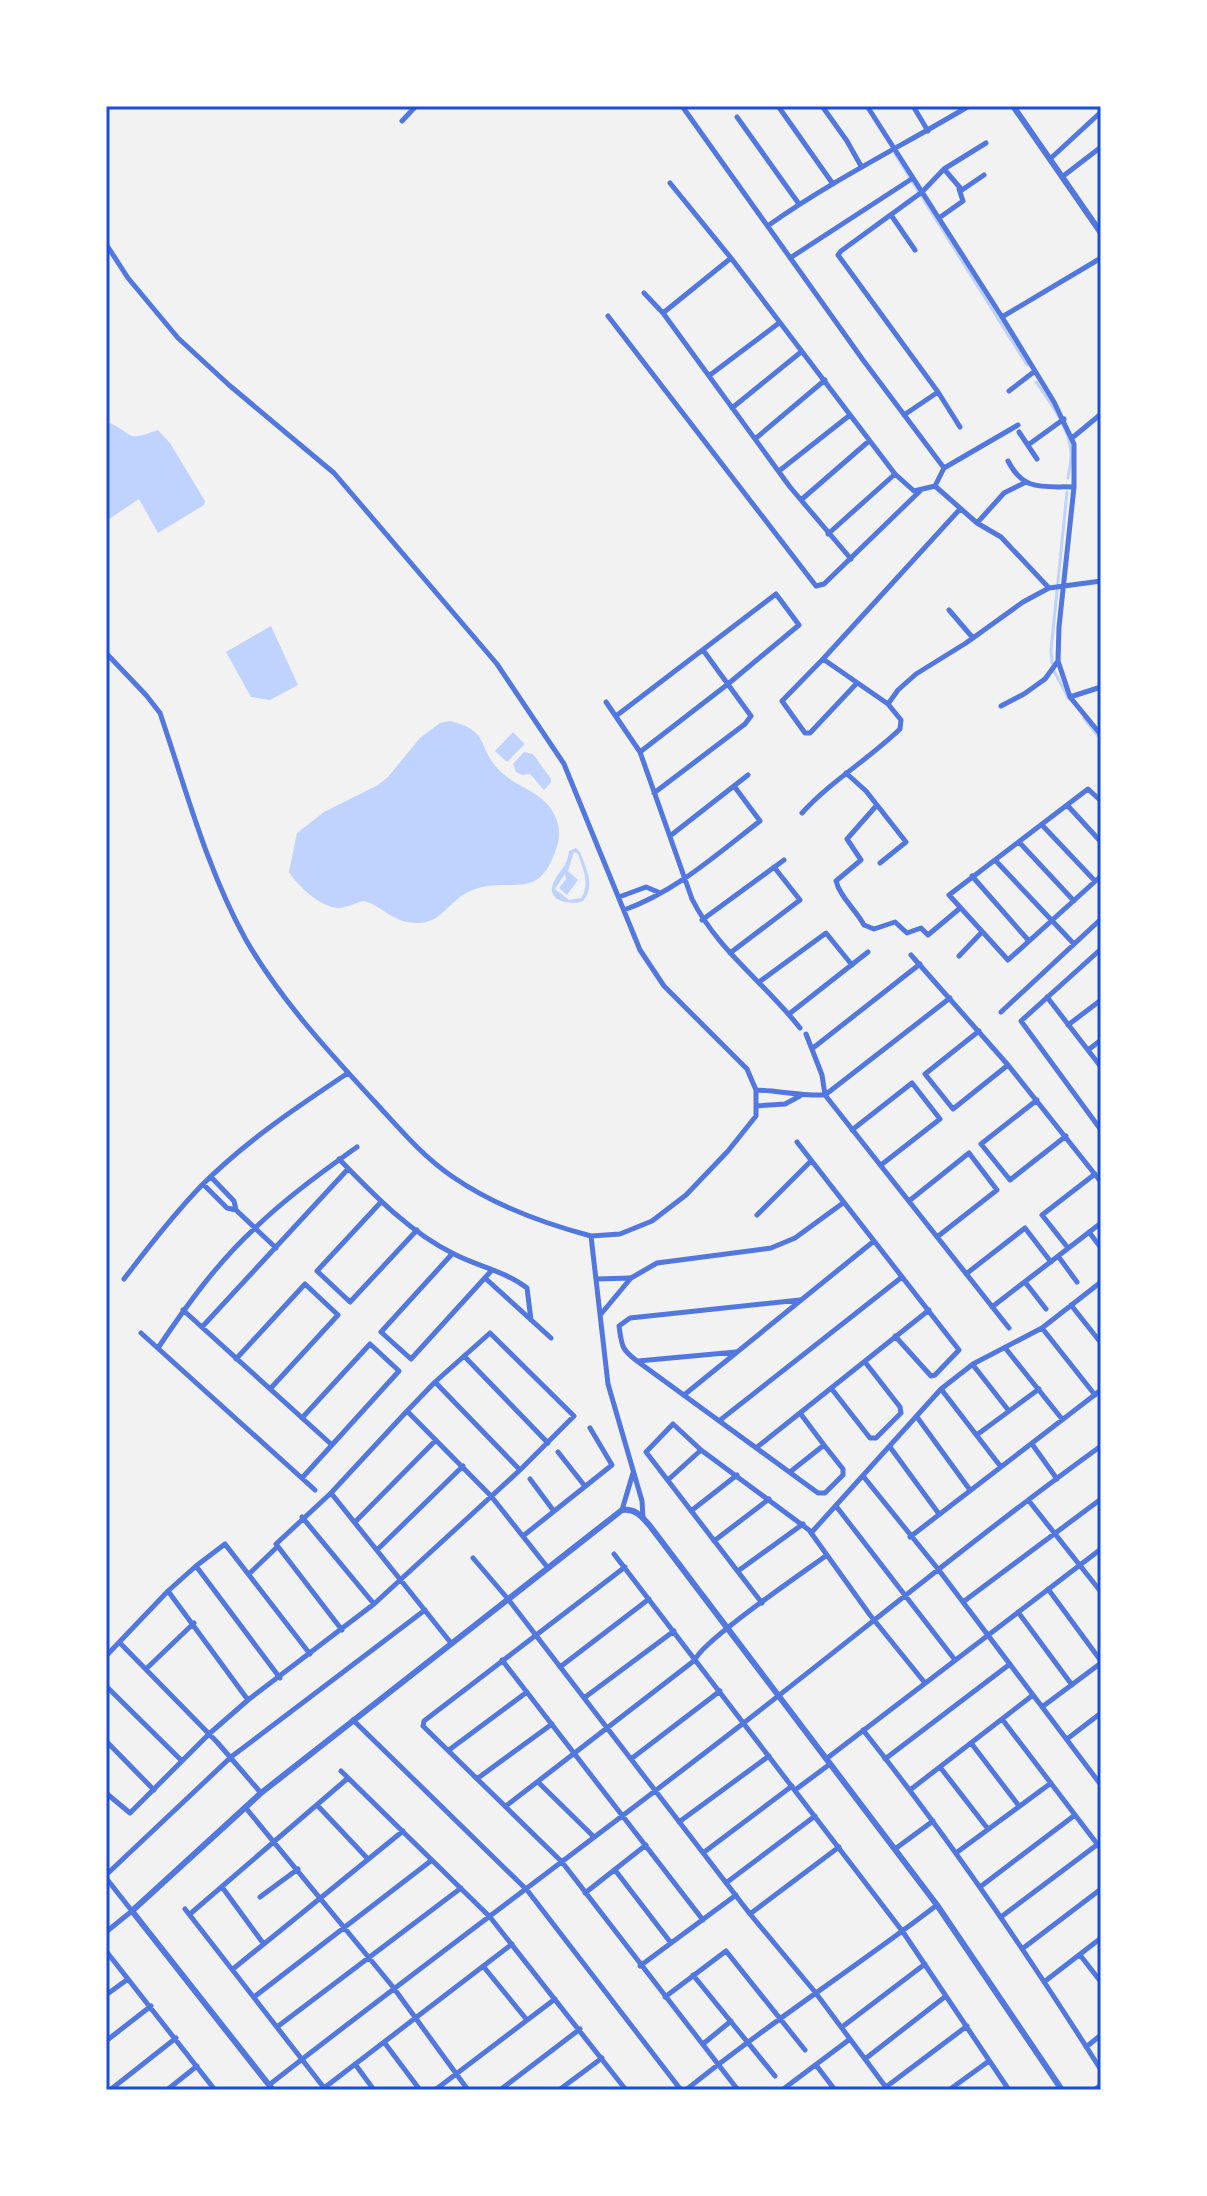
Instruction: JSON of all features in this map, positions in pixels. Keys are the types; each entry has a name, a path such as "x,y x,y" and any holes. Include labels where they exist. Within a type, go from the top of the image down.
{"street":[{"path":"402,121 416,106"},
{"path":"682,106 944,468"},
{"path":"778,106 833,184"},
{"path":"822,106 861,166"},
{"path":"867,106 1002,317 1072,438 1075,450 1074,487 1057,588 1058,661 1070,697 1101,735"},
{"path":"913,106 928,131"},
{"path":"769,225 861,166 894,151 969,106"},
{"path":"1013,106 1101,233"},
{"path":"1050,159 1101,112"},
{"path":"737,117 799,204"},
{"path":"960,427 938,392 839,259 841,251 921,194 944,169 986,143"},
{"path":"1062,177 1101,147"},
{"path":"939,218 963,201 959,189 944,169"},
{"path":"959,189 964,189 984,175"},
{"path":"790,258 911,179"},
{"path":"670,183 895,474 910,489 935,486"},
{"path":"891,215 915,250"},
{"path":"106,246 178,338 334,473 497,664 564,764 640,950 664,986 747,1069 756,1090 756,1116 744,1133 668,1210 652,1221 620,1234 591,1236 544,1224 495,1202 452,1176 421,1151 348,1073 288,1002 247,940 218,881 160,713 106,653"},
{"path":"663,313 731,258"},
{"path":"1002,317 1101,258"},
{"path":"644,293 663,313 801,500 851,559"},
{"path":"608,316 817,586 824,584 922,489"},
{"path":"710,375 779,323"},
{"path":"732,408 801,352"},
{"path":"1009,391 1035,371"},
{"path":"755,439 825,380"},
{"path":"904,415 938,392"},
{"path":"1072,438 1101,414"},
{"path":"779,471 850,415"},
{"path":"1028,445 1062,420"},
{"path":"935,486 944,468 1019,429 1037,459"},
{"path":"801,500 869,441"},
{"path":"1008,461 1018,478 1035,486 1074,487"},
{"path":"828,534 895,474"},
{"path":"977,523 1007,490 1025,482"},
{"path":"935,486 977,523 1001,537 1057,588"},
{"path":"857,683 810,733 805,733 782,701 960,509"},
{"path":"888,704 904,683 1023,602 1057,588 1101,581"},
{"path":"616,716 776,594 799,625 640,752"},
{"path":"949,610 973,638"},
{"path":"654,793 745,724 751,716 703,650"},
{"path":"802,813 901,727 901,720 888,704 823,659"},
{"path":"1001,706 1045,679 1058,661"},
{"path":"1070,697 1101,687"},
{"path":"606,702 640,752 702,920 800,1028"},
{"path":"846,773 906,842 880,863"},
{"path":"670,836 748,775"},
{"path":"624,910 649,901 658,892 685,879 760,821 734,786"},
{"path":"1101,801 1088,789 949,894 959,909 1008,960 1101,876"},
{"path":"877,805 848,836 861,860 836,881 864,925 874,929 895,922 907,933 921,928 928,935 959,909"},
{"path":"1068,806 1101,842"},
{"path":"1042,825 1095,881"},
{"path":"1019,842 1074,901"},
{"path":"702,920 784,860"},
{"path":"995,860 1074,945"},
{"path":"730,953 800,900 774,867"},
{"path":"972,876 1029,941"},
{"path":"619,897 646,887 658,892"},
{"path":"1001,1012 1101,919"},
{"path":"759,982 826,933 852,965"},
{"path":"959,956 981,933"},
{"path":"1100,1127 1021,1022 1101,949"},
{"path":"789,1014 868,952"},
{"path":"911,955 1008,1065 1101,1182"},
{"path":"813,1048 920,964"},
{"path":"1047,997 1101,1067"},
{"path":"756,1090 787,1091 800,1096 825,1095 950,998"},
{"path":"1068,1025 1101,1000"},
{"path":"979,1031 925,1074 953,1109 1008,1065"},
{"path":"806,1034 822,1075 825,1095 1009,1328"},
{"path":"1088,1050 1101,1040"},
{"path":"124,1279 157,1235 203,1184 252,1140 348,1073"},
{"path":"852,1130 912,1083 940,1119 881,1165"},
{"path":"756,1106 785,1104 800,1096"},
{"path":"1037,1100 981,1144 1010,1180 1066,1136"},
{"path":"797,1142 959,1350 935,1375 928,1374 895,1336"},
{"path":"158,1348 183,1310 253,1229 357,1147"},
{"path":"909,1201 969,1153 997,1190 937,1237"},
{"path":"339,1159 381,1202 417,1230 452,1254 527,1288 531,1320"},
{"path":"757,1215 811,1161"},
{"path":"202,1327 348,1169"},
{"path":"1068,1248 1042,1215 1095,1174"},
{"path":"211,1177 234,1201 236,1210 253,1229 276,1248"},
{"path":"203,1184 227,1208 236,1210"},
{"path":"381,1202 317,1271 350,1302 417,1230"},
{"path":"601,1314 631,1278 657,1263 750,1252 783,1244 843,1203"},
{"path":"992,1307 1101,1223"},
{"path":"966,1274 1025,1228 1051,1262"},
{"path":"1089,1232 1101,1248"},
{"path":"591,1236 608,1384 642,1501 643,1518"},
{"path":"684,1395 874,1241"},
{"path":"452,1254 381,1332 411,1359 492,1270"},
{"path":"1058,1256 1077,1282"},
{"path":"719,1421 902,1277"},
{"path":"485,1278 551,1338"},
{"path":"597,1279 631,1278"},
{"path":"1025,1282 1046,1309"},
{"path":"811,1533 941,1389 973,1364 1042,1328 1101,1282"},
{"path":"236,1359 305,1284 338,1315 270,1389"},
{"path":"800,1300 630,1318 619,1326 623,1350 818,1493 825,1493 843,1475 843,1469 800,1413"},
{"path":"1071,1305 1101,1343"},
{"path":"183,1310 332,1445"},
{"path":"756,1448 929,1310"},
{"path":"1042,1328 1095,1395"},
{"path":"141,1333 315,1490"},
{"path":"106,1793 129,1814 248,1700 404,1584 574,1416 490,1333 435,1382 331,1493 277,1540 277,1547 342,1630"},
{"path":"302,1418 370,1344 399,1371 302,1478"},
{"path":"1006,1349 1062,1419"},
{"path":"637,1361 737,1352"},
{"path":"464,1356 548,1443"},
{"path":"831,1388 870,1438 876,1438 901,1413 900,1407 865,1362"},
{"path":"973,1364 1009,1411"},
{"path":"435,1382 520,1470"},
{"path":"941,1389 1001,1467"},
{"path":"978,1434 1039,1389"},
{"path":"910,1537 1101,1390"},
{"path":"407,1411 491,1496 548,1568"},
{"path":"917,1417 970,1490"},
{"path":"762,1603 646,1452 673,1424 701,1450 803,1524 925,1683"},
{"path":"523,1536 613,1463 590,1428"},
{"path":"355,1522 436,1440"},
{"path":"1032,1444 1057,1479"},
{"path":"790,1472 824,1445"},
{"path":"425,1610 231,1757 106,1876 271,2087 393,1987 527,1890 873,1619 1101,1446"},
{"path":"890,1447 939,1514"},
{"path":"669,1479 701,1450"},
{"path":"558,1452 584,1485"},
{"path":"377,1550 463,1466"},
{"path":"106,1932 261,1793 622,1510 633,1472"},
{"path":"691,1511 737,1475"},
{"path":"863,1476 938,1569 1101,1785"},
{"path":"530,1479 553,1511"},
{"path":"331,1493 451,1643"},
{"path":"714,1541 769,1499"},
{"path":"963,1602 1101,1499"},
{"path":"1029,1501 1101,1592"},
{"path":"836,1506 955,1660"},
{"path":"622,1510 634,1511 643,1518 779,1694 937,1905 1062,2090"},
{"path":"302,1517 374,1604"},
{"path":"738,1571 803,1524"},
{"path":"106,1656 168,1591 223,1543 250,1573 310,1654"},
{"path":"250,1573 277,1547"},
{"path":"703,1853 794,1788 863,1730 1101,1549"},
{"path":"614,1554 903,1932 1009,2090"},
{"path":"506,1806 695,1660 698,1652 727,1629 827,1555"},
{"path":"473,1558 536,1634 887,2088 967,2026"},
{"path":"196,1566 280,1678"},
{"path":"625,1567 423,1722 424,1727 562,1862 738,2090"},
{"path":"1042,1707 1101,1662 1048,1589"},
{"path":"168,1591 248,1700"},
{"path":"560,1667 649,1599"},
{"path":"1018,1612 1072,1685"},
{"path":"146,1669 194,1623"},
{"path":"584,1698 674,1631"},
{"path":"120,1643 217,1742 261,1793"},
{"path":"502,1660 703,1920"},
{"path":"885,1759 1010,1664"},
{"path":"106,1686 182,1761"},
{"path":"631,1759 720,1691"},
{"path":"449,1750 527,1692"},
{"path":"910,1790 1033,1695"},
{"path":"1066,1739 1101,1713"},
{"path":"1001,1917 1099,1846 1002,1719"},
{"path":"353,1720 527,1890 684,2090 937,1905"},
{"path":"478,1778 552,1724"},
{"path":"863,1730 980,1887 1101,2070"},
{"path":"106,1741 154,1790"},
{"path":"971,1743 1019,1806"},
{"path":"679,1822 769,1756"},
{"path":"940,1767 988,1829"},
{"path":"341,1771 490,1917 626,2090"},
{"path":"190,1914 348,1778"},
{"path":"538,1782 594,1838"},
{"path":"956,1853 1051,1783"},
{"path":"317,1805 368,1859"},
{"path":"245,1807 393,1987 468,2090"},
{"path":"980,1887 1075,1815"},
{"path":"726,1883 815,1816"},
{"path":"895,1849 933,1821"},
{"path":"233,1969 403,1831"},
{"path":"585,1893 646,1845"},
{"path":"750,1914 839,1847"},
{"path":"254,1997 432,1860"},
{"path":"260,1897 298,1869"},
{"path":"615,1870 671,1943"},
{"path":"222,1887 263,1943"},
{"path":"277,2027 461,1888"},
{"path":"1022,1949 1101,1889"},
{"path":"640,1966 736,1895"},
{"path":"185,1909 325,2089 512,1944"},
{"path":"1044,1982 1101,1938"},
{"path":"106,1951 215,2090"},
{"path":"665,1997 726,1951 805,2050"},
{"path":"1080,1955 1101,1982"},
{"path":"842,2027 925,1964"},
{"path":"483,1966 527,2020"},
{"path":"693,1975 775,2076"},
{"path":"106,1995 128,1979"},
{"path":"865,2059 946,1996"},
{"path":"435,2090 555,1999"},
{"path":"106,2041 151,2006"},
{"path":"703,2044 731,2021"},
{"path":"500,2090 580,2029"},
{"path":"1086,2047 1101,2035"},
{"path":"110,2090 176,2038"},
{"path":"786,2089 850,2039"},
{"path":"384,2042 420,2090"},
{"path":"559,2090 602,2058"},
{"path":"949,2090 989,2061"},
{"path":"355,2064 374,2090"},
{"path":"816,2065 835,2090"},
{"path":"167,2090 197,2066"},
{"path":"1094,2090 1101,2085"}],"water":[{"path":"110,423 135,436 158,430 170,443 205,501 204,505 158,533 139,499 109,519 106,514 106,427"},
{"path":"271,626 298,685 270,700 251,697 226,652"},
{"path":"450,721 472,730 499,770 550,808 559,834 548,868 530,883 470,891 434,919 419,923 402,921 364,901 338,908 310,895 289,872 297,833 324,812 378,785 420,738 440,723"},
{"path":"513,732 525,744 507,762 495,751"},
{"path":"524,752 533,754 551,779 544,790 530,774 516,772 513,764"},
{"path":"576,848 580,852 589,877 589,889 583,901 561,901 553,895 553,884 567,861 569,851","holes":["574,852 578,854 585,876 584,893 581,898 569,900 555,889 565,874 566,879 559,888 567,895 578,880 568,871"]}],"waterway":[{"path":"895,154 1027,365"},
{"path":"1036,382 1067,433 1071,455 1068,478"},
{"path":"1052,663 1067,492"},
{"path":"1053,669 1069,699"},
{"path":"1084,718 1101,740"}]}
